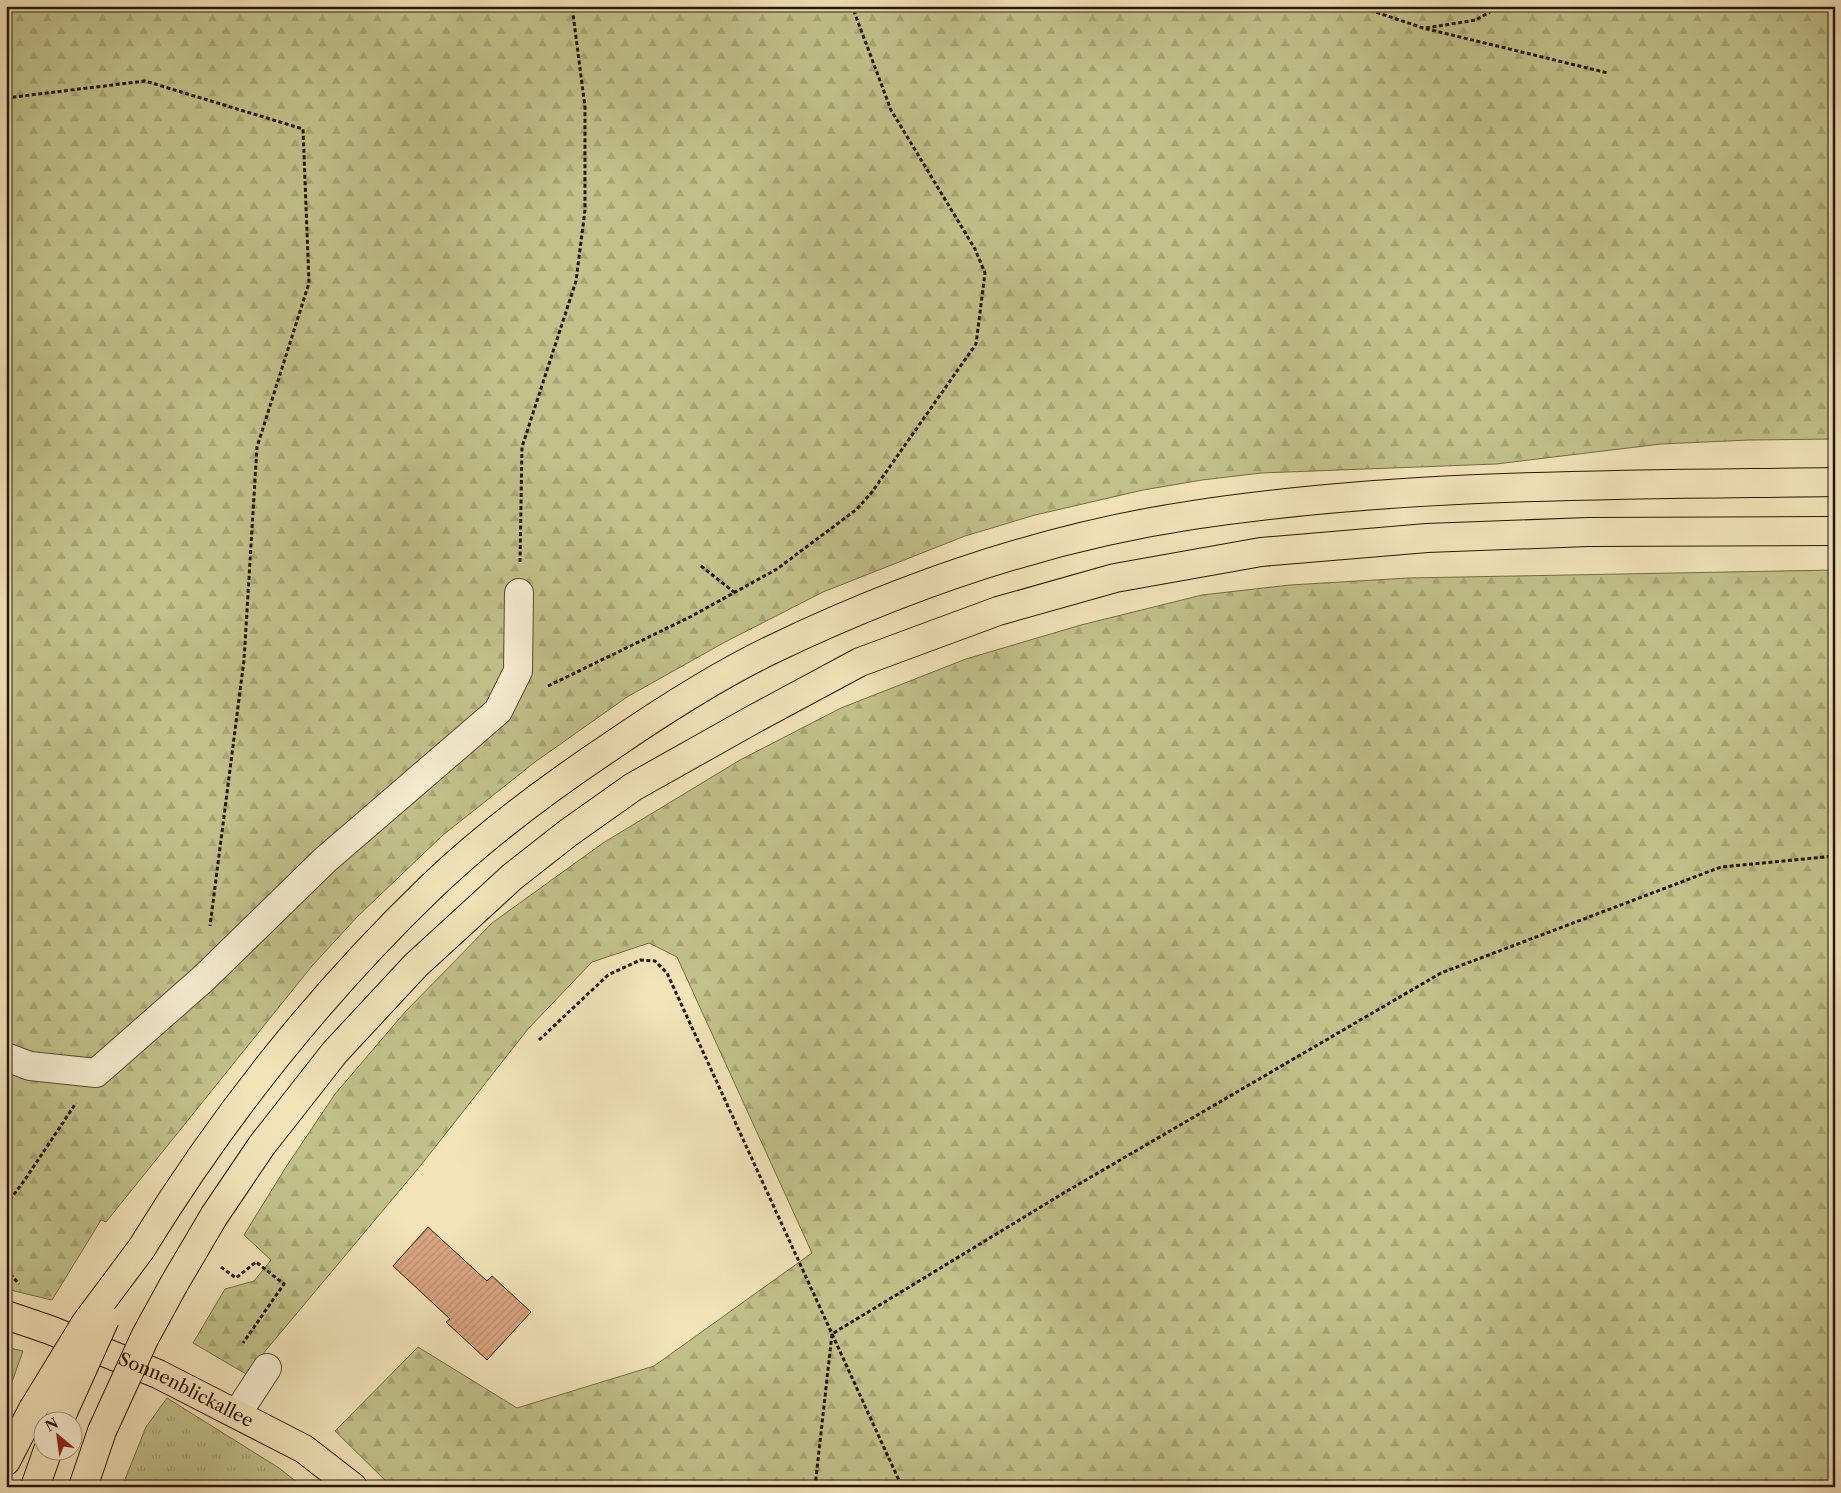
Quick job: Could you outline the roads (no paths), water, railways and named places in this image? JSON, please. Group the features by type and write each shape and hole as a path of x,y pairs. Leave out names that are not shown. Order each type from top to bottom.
{"main road":[{"path":"64,1410 97,1336 141,1249 178,1187 269,1063 318,1005 391,926 433,884 490,835 576,770 667,708 767,652 921,585 1022,552 1110,530 1190,515 1271,504 1434,491 1835,482"},
{"path":"83,1487 102,1431 145,1337 174,1284 214,1216 262,1145 335,1052 416,966 512,877 568,833 633,787 754,719 860,662 998,611 1115,578 1261,552 1427,538 1588,532 1835,531"},
{"path":"6,1461 33,1409 85,1324 141,1249"},
{"name":"Sonnenblickallee","path":"6,1315 50,1330 158,1374 304,1449 347,1485"},
{"path":"35,1487 44,1460"}],"lane":[{"path":"6,1057 30,1066 96,1073 203,979 325,860 498,711 518,671 519,593"},
{"path":"238,1414 267,1368"}]}
